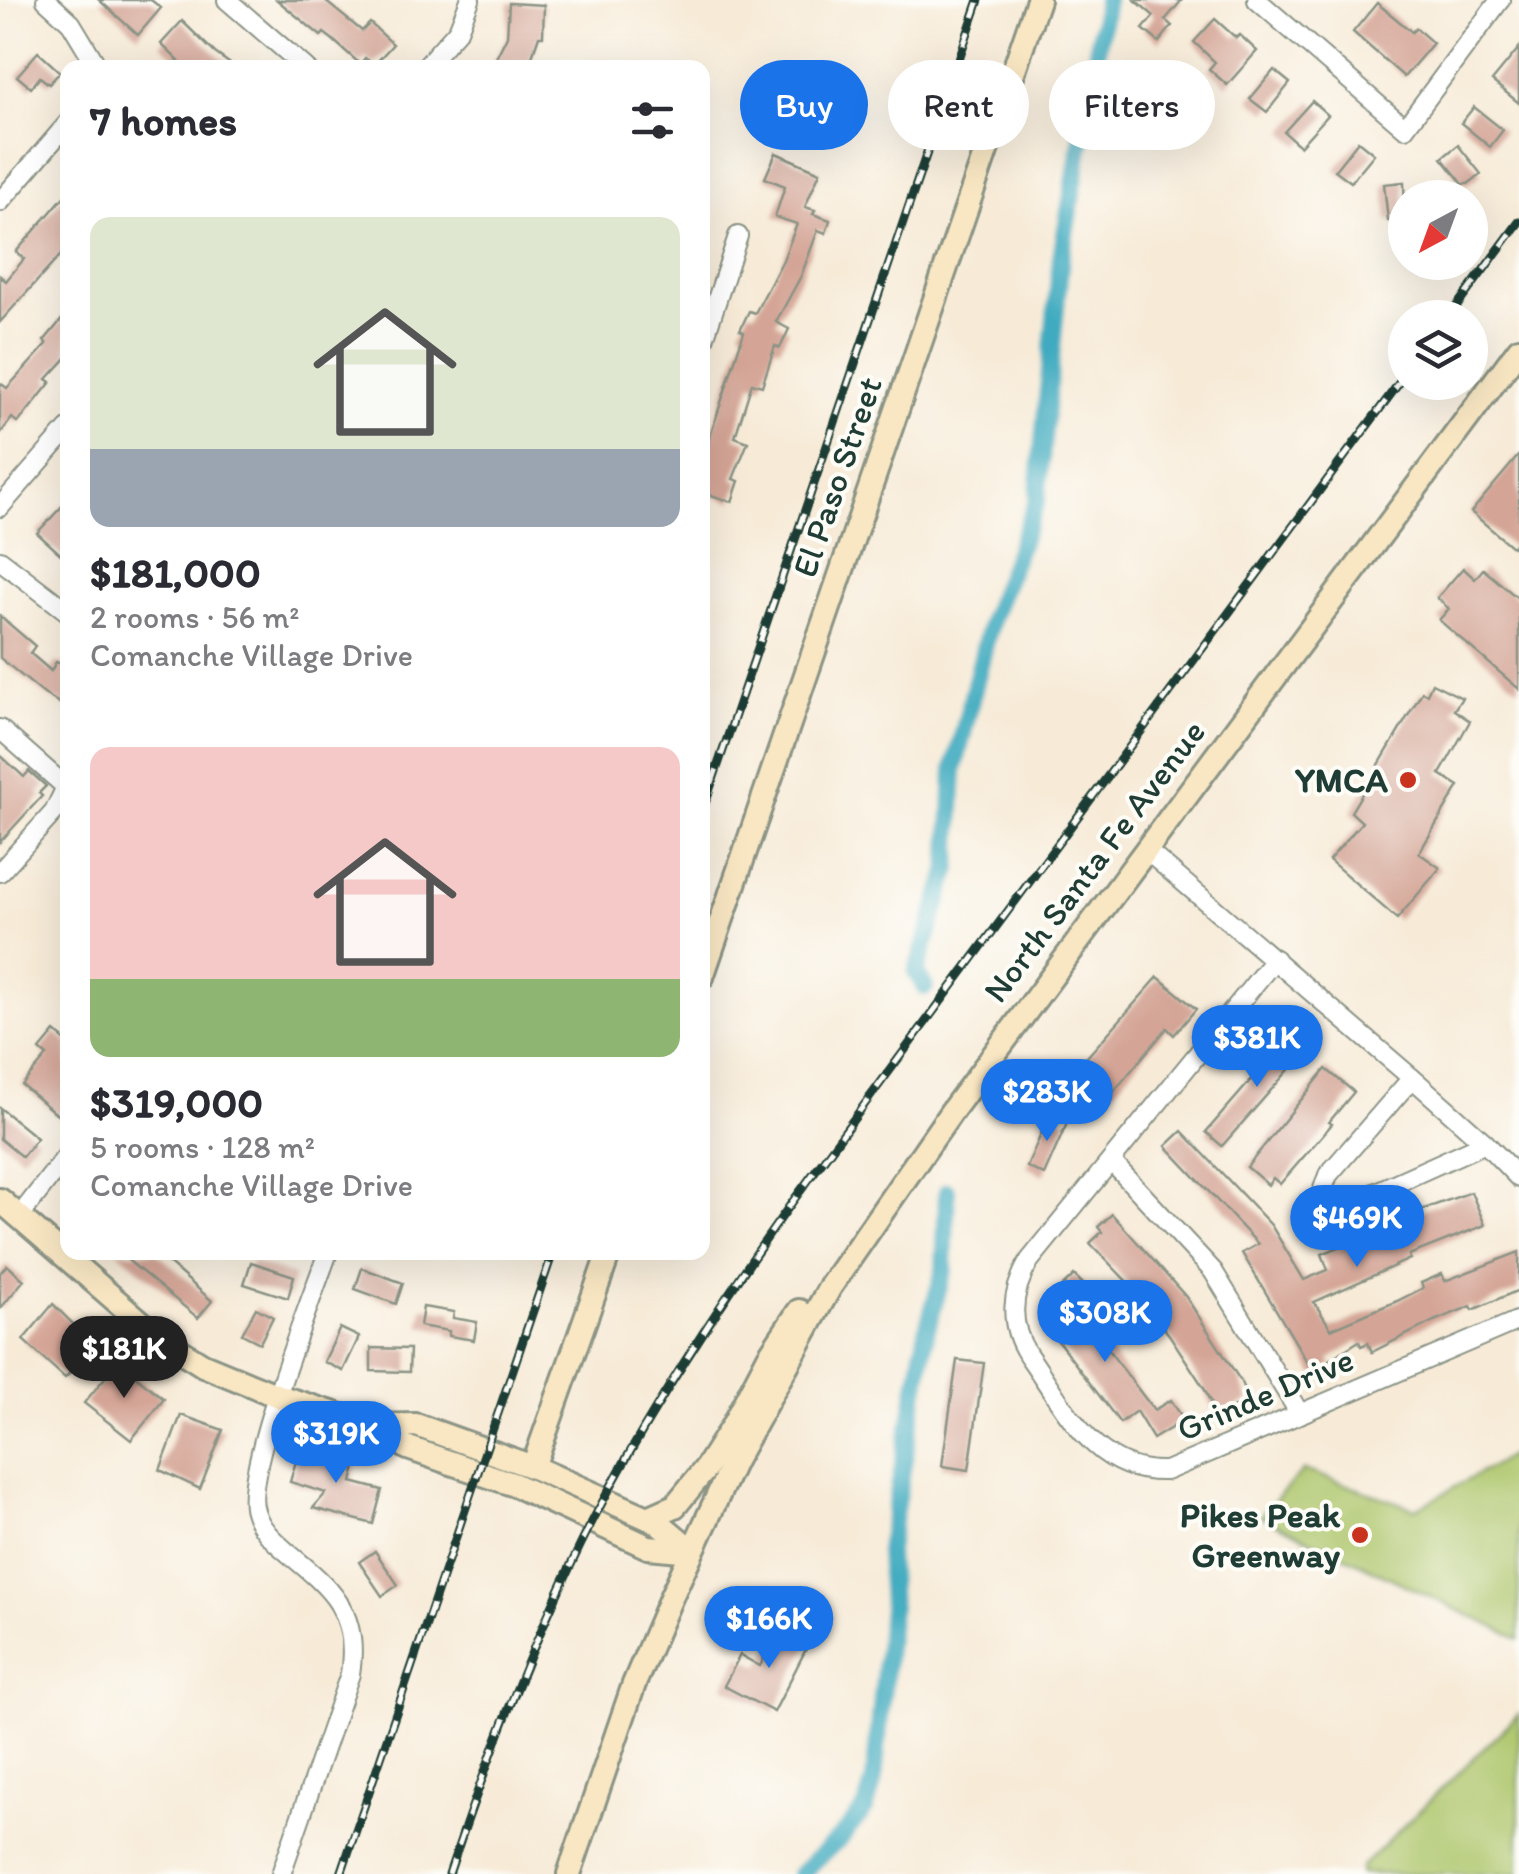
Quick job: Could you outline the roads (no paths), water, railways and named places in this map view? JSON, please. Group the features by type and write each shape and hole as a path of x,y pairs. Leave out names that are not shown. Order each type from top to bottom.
{"main road":[{"name":"El Paso Street","path":"710,954 1038,0"},
{"name":"North Santa Fe Avenue","path":"569,1874 634,1684 692,1551 784,1366 847,1261 952,1111 1519,349"},
{"path":"0,1200 60,1252"},
{"path":"69,1260 157,1336 202,1365 278,1396 374,1426 408,1448 529,1478 648,1518 692,1551"},
{"path":"529,1478 606,1260"},
{"path":"648,1518 674,1506 706,1468 769,1356 820,1280 847,1261"},
{"path":"529,1478 648,1547 692,1551"}],"street":[{"path":"46,0 70,23 94,60"},
{"path":"228,0 297,60"},
{"path":"431,60 458,30 470,0"},
{"path":"1257,0 1405,128 1500,0"},
{"path":"0,202 60,137"},
{"path":"710,322 738,236"},
{"path":"0,507 60,438"},
{"path":"0,560 60,606"},
{"path":"0,728 60,782"},
{"path":"0,872 54,812 60,800"},
{"path":"1146,850 1486,1143 1519,1178"},
{"name":"Grinde Drive","path":"1275,960 1030,1260 1021,1274 1013,1310 1019,1341 1105,1456 1131,1468 1166,1471 1519,1320"},
{"path":"1412,1078 1328,1175 1323,1190 1328,1201 1345,1206 1486,1143"},
{"path":"1110,1161 1213,1271 1300,1414"},
{"path":"19,1217 60,1164"},
{"path":"281,1874 350,1674 353,1651 351,1628 332,1592 275,1542 262,1528 254,1510 254,1478 325,1260"}],"waterway":[{"path":"925,987 916,973 949,869 954,770 992,616 1037,501 1061,257 1106,0"},
{"path":"800,1874 843,1835 866,1807 874,1779 891,1608 888,1550 927,1329 944,1270 947,1191"}],"railway":[{"path":"710,789 979,0"},
{"path":"1461,300 1519,222"},
{"path":"449,1874 498,1737 553,1603 617,1475 689,1355 793,1201 1388,398"},
{"path":"341,1874 550,1260"}],"place":[{"name":"YMCA","path":"1408,780"},
{"name":"Pikes Peak Greenway","path":"1360,1535"}]}
